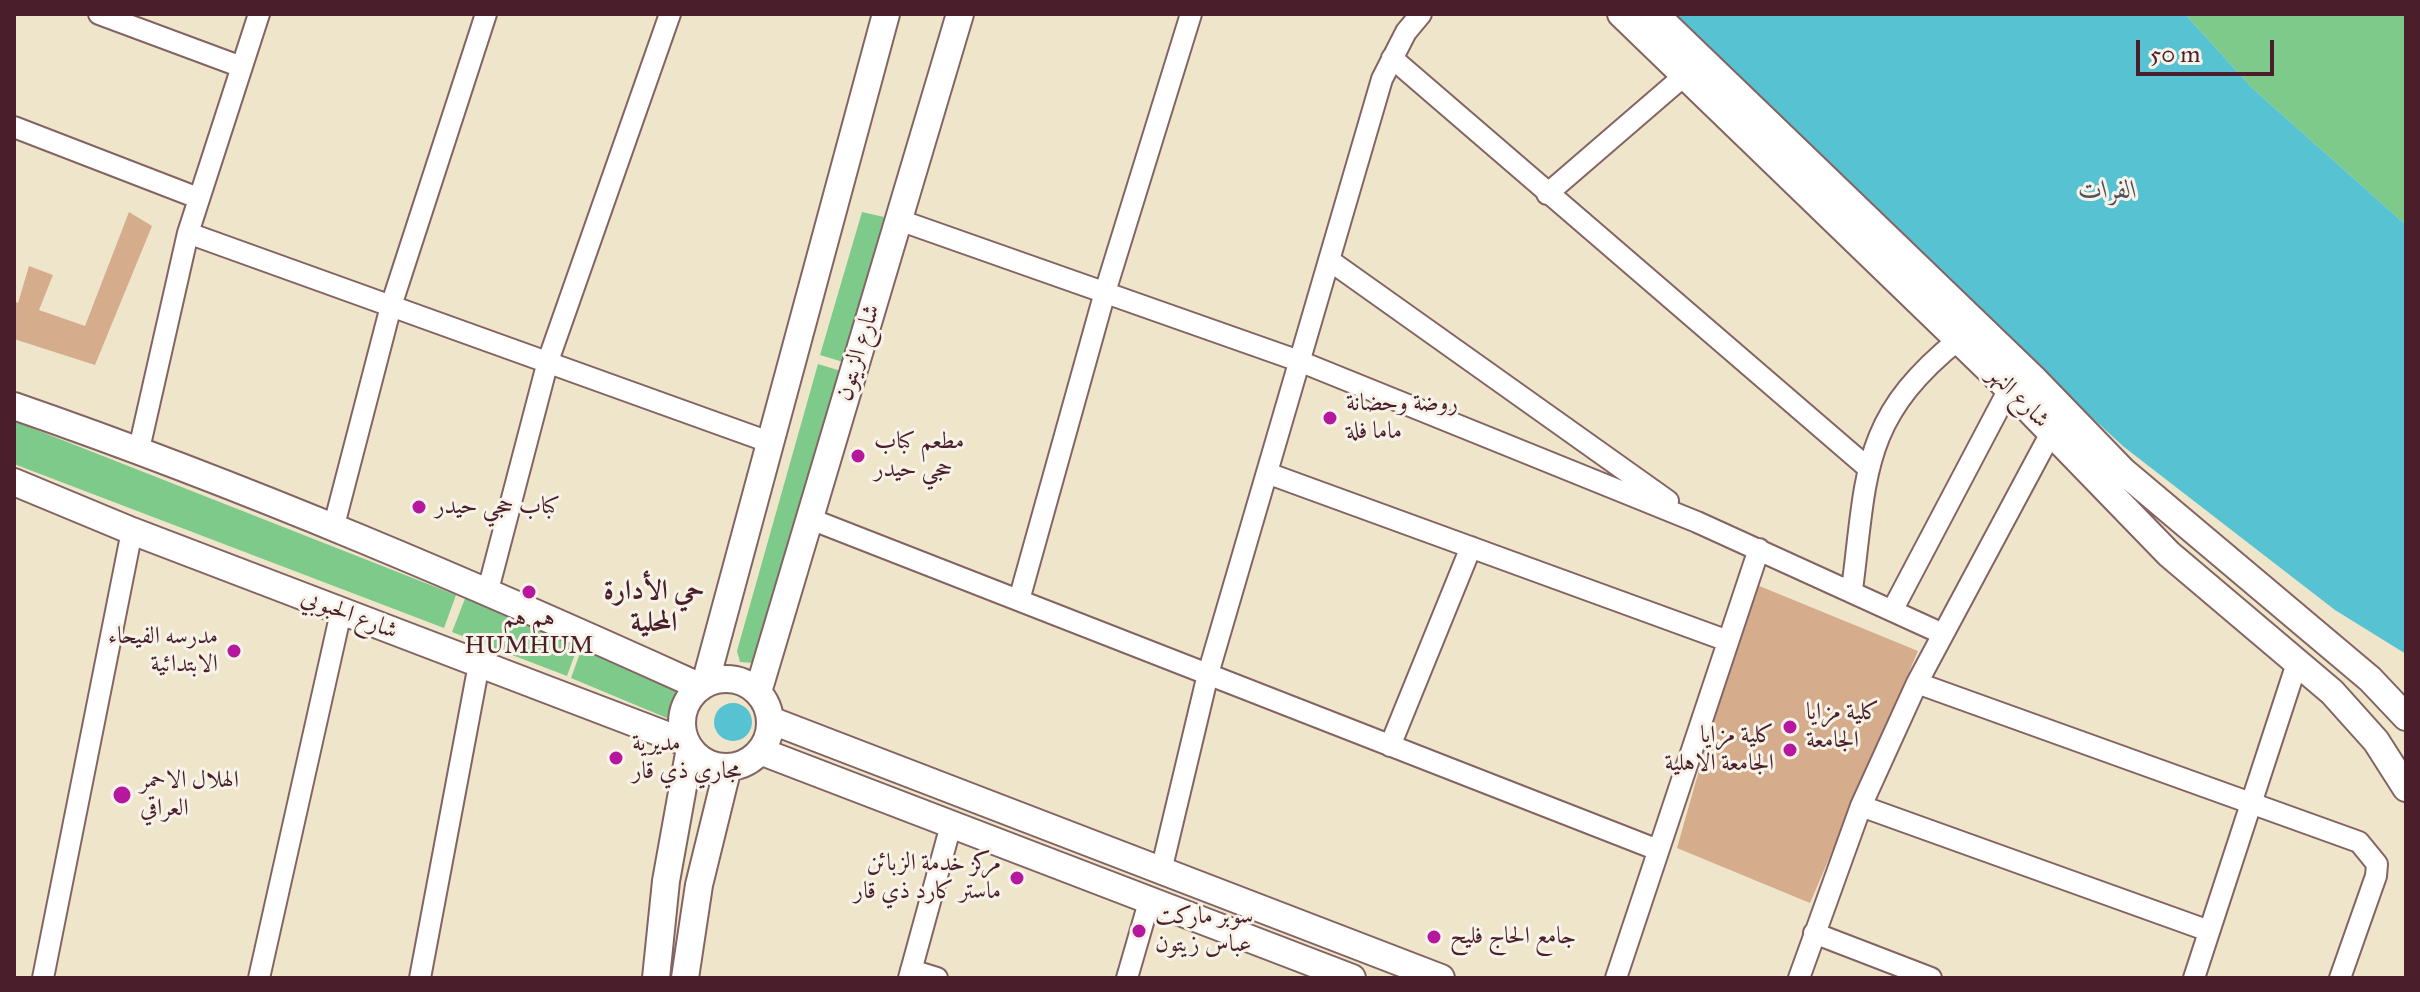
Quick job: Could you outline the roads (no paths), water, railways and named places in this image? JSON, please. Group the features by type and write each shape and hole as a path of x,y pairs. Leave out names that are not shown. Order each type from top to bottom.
{"main road":[{"name":"شارع الزيتون","path":"758,692 960,14"},
{"name":"شارع النهر","path":"1621,14 2052,431 2169,554 2355,716 2406,788"},
{"name":"شارع النهر","path":"1655,14 2021,367 2123,471 2208,547 2370,679 2406,717"},
{"path":"656,978 666,881 688,746 682,731 685,706 703,685 878,17"},
{"path":"14,406 139,449 488,590 703,685 733,679 758,692 770,720 766,741 760,751 741,764 728,767 714,765 688,746"},
{"name":"شارع الحبوبي","path":"14,482 132,531 688,746"},
{"path":"770,720 1441,978"},
{"path":"760,751 1344,976"},
{"path":"685,978 702,872 728,767"},
{"path":"1269,948 1282,918"}],"street":[{"path":"99,14 239,66"},
{"path":"139,449 188,233 239,66 259,14"},
{"path":"333,529 391,306 486,14"},
{"path":"488,590 548,361 670,14"},
{"path":"1019,600 1105,292 1191,14"},
{"path":"1161,871 1208,674 1382,79 1421,14"},
{"path":"1392,58 1868,468"},
{"path":"1547,194 1685,75"},
{"path":"14,127 198,198"},
{"path":"899,220 1299,361 1697,522 1943,634"},
{"path":"188,233 769,442"},
{"path":"1329,260 1697,522"},
{"path":"1852,590 1868,468 1880,430 1925,366 1958,340"},
{"path":"1893,609 2009,389"},
{"path":"1799,978 1861,806 1917,683 2052,431"},
{"path":"1267,473 1728,641"},
{"path":"808,518 1658,850"},
{"path":"43,978 132,531"},
{"path":"1390,746 1471,547"},
{"path":"1616,978 1759,549"},
{"path":"259,978 341,612"},
{"path":"2194,978 2297,663"},
{"path":"420,978 479,664"},
{"path":"1917,683 2359,842 2374,857 2376,876 2340,978"},
{"path":"1861,806 2209,931"},
{"path":"937,978 910,974 951,825"},
{"path":"1127,978 1149,902"},
{"path":"1814,933 1931,978"}],"water":[{"name":"الفرات","path":"1675,14 2185,14 2251,87 2406,225 2406,654 2335,610 2124,447 2001,334"},
{"path":"733,703 746,709 752,722 746,735 733,741 720,735 714,722 720,709"}],"place":[{"name":"روضة وحضانة ماما فلة","path":"1330,418"},
{"name":"مطعم كباب حجي حيدر","path":"858,456"},
{"name":"كباب حجي حيدر","path":"419,507"},
{"name":"هم هم HUMHUM","path":"529,592"},
{"name":"مدرسه الفيحاء الابتدائية","path":"234,651"},
{"name":"كلية مزايا الجامعة","path":"1790,727"},
{"name":"كلية مزايا الجامعة الاهلية","path":"1790,750"},
{"name":"مديرية مجاري ذي قار","path":"616,758"},
{"name":"الهلال الاحمر العراقي","path":"122,795"},
{"name":"مركز خدمة الزبائن ماستر كارد ذي قار","path":"1017,878"},
{"name":"سوبر ماركت عباس زيتون","path":"1139,931"},
{"name":"جامع الحاج فليح","path":"1434,937"}],"district":[{"name":"حي الأدارة المحلية","path":"654,608"}]}
